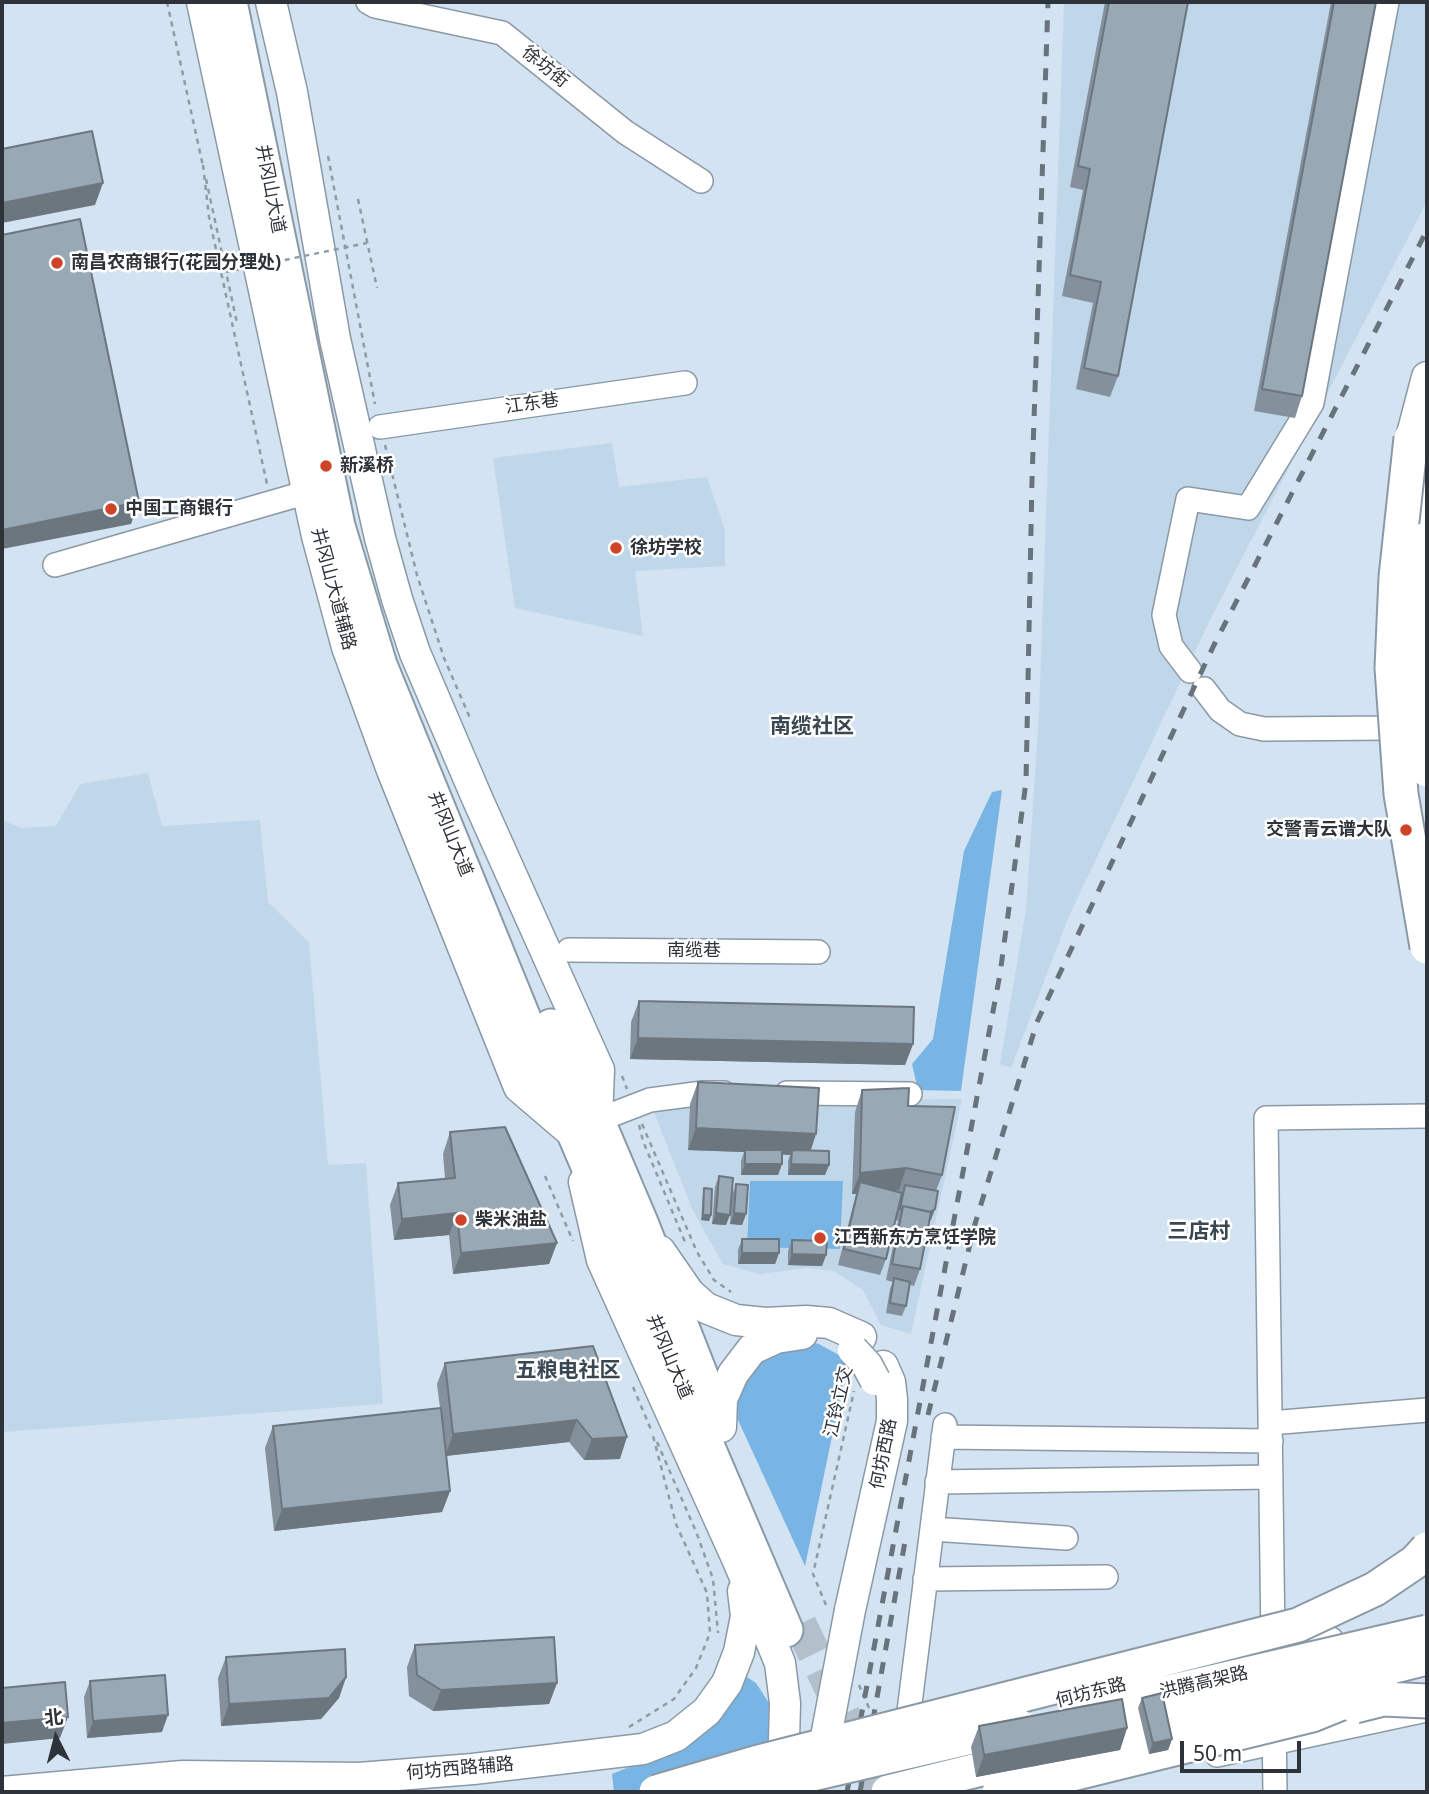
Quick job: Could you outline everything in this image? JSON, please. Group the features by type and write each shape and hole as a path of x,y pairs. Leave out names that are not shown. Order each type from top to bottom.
{"highway":[{"name":"井冈山大道","path":"230,2 338,526 380,665 540,1058 585,1125 642,1225 721,1427 821,1615"},
{"name":"井冈山大道","path":"244,2 355,522 401,669 562,1054 585,1125 821,1615"},
{"path":"1411,438 1396,577 1392,668 1401,794 1427,947"},
{"path":"1427,538 1419,654 1427,770"},
{"path":"656,1792 755,1763 1298,1625 1375,1589 1415,1562 1427,1549"},
{"name":"洪腾高架路","path":"735,1792 1427,1632"},
{"path":"1312,1715 1388,1684 1427,1659"},
{"name":"洪腾高架路","path":"888,1792 1427,1659"},
{"path":"999,1792 1384,1699 1427,1699"}],"main road":[{"name":"井冈山大道辅路","path":"202,2 308,492 347,647 392,770 519,1087 585,1125"},
{"path":"271,2 292,92 335,339 380,538 397,599 415,653 477,798 599,1070 585,1125"},
{"path":"1411,438 1427,377"},
{"path":"1427,494 1420,543 1427,679"},
{"name":"何坊西路","path":"585,1125 602,1260 739,1563 779,1664 785,1703 777,1792"},
{"path":"642,1225 689,1293 706,1308 736,1320 828,1323 857,1344 871,1376"},
{"path":"721,1427 722,1399 733,1374 752,1349 776,1338 800,1333 827,1336 857,1344"},
{"name":"何坊西路","path":"777,1792 789,1782 815,1750 821,1615 872,1451 878,1414 871,1376"},
{"name":"何坊西路辅路","path":"2,1792 183,1776 359,1778 473,1769 643,1749 676,1736 707,1711 727,1683 739,1652 746,1616 739,1563"},
{"path":"812,1792 815,1750"},
{"path":"220,1792 359,1778"}],"street":[{"name":"徐坊街","path":"368,2 375,6 502,33 625,132 701,181"},
{"path":"1190,670 1171,646 1164,615 1188,499 1248,508 1312,403 1387,2"},
{"name":"江东巷","path":"380,427 685,383"},
{"path":"55,565 308,492"},
{"path":"1204,689 1220,709 1240,724 1264,729 1391,728 1422,720"},
{"name":"南缆巷","path":"569,950 818,951"},
{"path":"585,1125 650,1100 703,1093 744,1093"},
{"path":"772,1093 910,1094"},
{"path":"1275,1792 1266,1118 1427,1116"},
{"path":"916,1792 905,1748 944,1431 1270,1432 1427,1410"},
{"path":"937,1482 1271,1477"},
{"path":"932,1529 1066,1538"},
{"path":"925,1579 1106,1577"},
{"name":"何坊东路","path":"905,1748 1274,1649 1427,1622"},
{"name":"何坊东路","path":"905,1748 1048,1727 1427,1644"},
{"path":"1050,1792 1427,1699"},
{"path":"1010,1792 1275,1737 1427,1710"},
{"path":"359,1778 401,1792"}],"path":[{"path":"167,2 237,323"},
{"path":"327,150 380,427 417,575 444,658 470,719"},
{"path":"203,165 209,217 271,503"},
{"path":"358,199 377,288"},
{"path":"226,272 367,243"},
{"path":"622,1076 696,1252 714,1280 734,1295"},
{"path":"643,1141 685,1242"},
{"path":"545,1176 575,1245"},
{"name":"江铃立交","path":"821,1615 813,1574 871,1376"},
{"path":"630,1381 697,1534 713,1579 719,1642"},
{"path":"623,1729 674,1699 696,1668 710,1633 707,1593 677,1524 652,1432"},
{"path":"856,1677 872,1715"}],"shaded area":[{"path":"1064,2 1427,2 1427,201 1209,622 1069,916 1011,1068 1000,1064 1026,909 1039,713"},
{"name":"徐坊学校","path":"612,443 619,487 707,477 725,530 725,566 635,571 643,636 515,608 493,458"},
{"path":"148,773 162,826 260,820 268,902 309,942 328,1165 366,1163 383,1404 2,1432 2,820 21,828 56,826 80,784"},
{"path":"1002,790 961,1091 918,1090 912,1064 933,1039 964,851 992,792"},
{"name":"江西新东方烹饪学院","path":"962,1099 911,1334 881,1325 863,1290 834,1271 808,1268 759,1274 723,1264 693,1211 651,1105 691,1101"},
{"path":"750,1181 843,1181 840,1249 747,1247"},
{"path":"804,1341 819,1344 848,1360 805,1566 738,1420 735,1397 753,1361"},
{"path":"739,1672 756,1683 769,1703 767,1773 759,1792 614,1792 612,1774 669,1751"}],"building":[{"path":"1109,2 1188,2 1118,376 1084,368 1101,282 1070,275 1090,169 1078,166"},
{"path":"1334,2 1376,2 1302,396 1262,389"},
{"path":"92,131 103,183 2,203 2,149"},
{"path":"80,219 139,502 2,530 2,235"},
{"path":"639,1001 914,1007 913,1044 638,1038"},
{"path":"698,1082 819,1088 816,1134 696,1128"},
{"path":"909,1088 908,1106 955,1107 942,1175 906,1168 860,1173 862,1090"},
{"name":"柴米油盐","path":"505,1127 557,1243 461,1253 457,1213 402,1219 398,1183 455,1178 450,1132"},
{"path":"745,1150 782,1150 782,1164 745,1164"},
{"path":"792,1150 829,1151 829,1165 791,1164"},
{"path":"719,1176 733,1178 730,1215 716,1213"},
{"path":"860,1182 902,1193 886,1259 844,1249"},
{"path":"736,1184 748,1185 746,1214 734,1213"},
{"path":"905,1185 938,1191 935,1209 930,1212 903,1206 902,1210 900,1209"},
{"path":"704,1188 712,1189 711,1215 703,1215"},
{"path":"903,1206 931,1212 920,1269 892,1264"},
{"path":"742,1239 779,1239 779,1253 742,1253"},
{"path":"792,1240 827,1241 826,1255 792,1254"},
{"path":"894,1278 910,1282 906,1306 890,1303"},
{"path":"593,1346 627,1437 592,1439 577,1420 453,1434 445,1363"},
{"path":"441,1408 450,1491 282,1509 273,1426"},
{"path":"554,1637 557,1683 441,1690 417,1675 415,1645"},
{"path":"345,1649 346,1677 329,1698 229,1704 226,1657"},
{"path":"165,1675 168,1715 93,1721 90,1681"},
{"path":"65,1682 68,1717 2,1723 2,1688"},
{"path":"1162,1693 1172,1739 1153,1743 1142,1698"},
{"path":"1122,1699 1127,1728 984,1755 979,1726"}],"tunnel":[{"path":"800,1624 881,1792"}],"railway":[{"path":"847,1792 1000,974 1026,782 1032,480 1048,2"},
{"path":"928,1415 975,1224 1037,1022 1214,645 1427,230"},
{"path":"860,1792 906,1536"}],"place":[{"name":"南昌农商银行(花园分理处)","path":"57,263"},
{"name":"新溪桥","path":"326,466"},
{"name":"中国工商银行","path":"111,509"},
{"name":"徐坊学校","path":"616,548"},
{"name":"交警青云谱大队","path":"1406,830"},
{"name":"柴米油盐","path":"461,1220"},
{"name":"江西新东方烹饪学院","path":"820,1238"}],"district":[{"name":"南缆社区","path":"812,727"},
{"name":"三店村","path":"1199,1232"},
{"name":"五粮电社区","path":"568,1371"}]}
